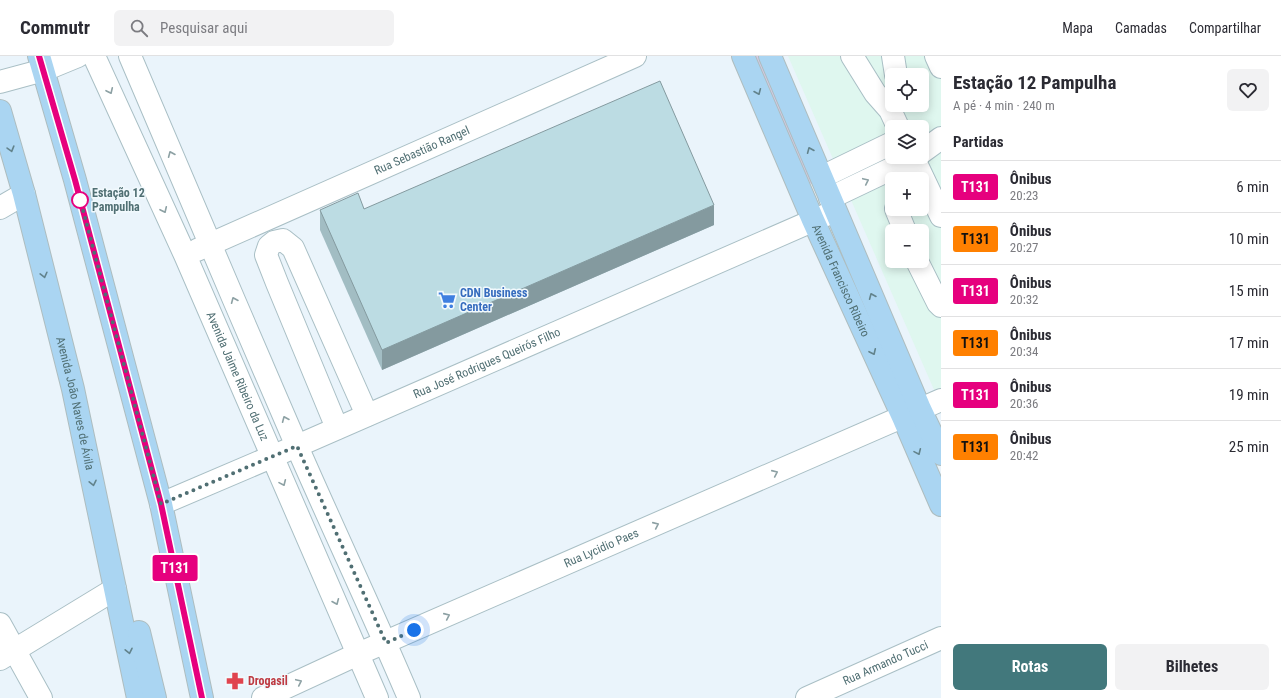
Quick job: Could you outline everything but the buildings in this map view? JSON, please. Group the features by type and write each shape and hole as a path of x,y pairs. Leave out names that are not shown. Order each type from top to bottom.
{"main road":[{"name":"Avenida Francisco Ribeiro","path":"743,56 813,220 911,413 941,454"},
{"name":"Avenida Francisco Ribeiro","path":"770,56 833,204 911,413 941,505"},
{"path":"41,63 77,187 161,504 202,698"},
{"name":"Avenida João Naves de Ávila","path":"0,112 24,194 73,389 138,698"},
{"path":"118,598 130,614 139,631 155,698"}],"street":[{"path":"0,82 41,63 78,56"},
{"name":"Avenida Jaime Ribeiro da Luz","path":"94,56 185,255 377,698"},
{"path":"130,56 297,446 386,643 408,698"},
{"name":"Rua Sebastião Rangel","path":"185,255 635,56"},
{"path":"852,56 875,93 885,103"},
{"path":"893,56 895,68"},
{"path":"936,56 941,67"},
{"name":"Rua José Rodrigues Queirós Filho","path":"929,147 941,138"},
{"path":"822,177 885,146"},
{"name":"Rua José Rodrigues Queirós Filho","path":"161,504 813,220 833,204 902,164"},
{"path":"920,164 939,204"},
{"path":"0,208 24,194"},
{"path":"337,428 266,255 269,246 274,242 283,240 293,248 367,415"},
{"path":"920,268 938,303 941,306"},
{"name":"Rua Lycidio Paes","path":"263,698 358,654 941,400"},
{"path":"8,655 118,598"},
{"path":"0,624 8,655 41,698"},
{"name":"Rua Armando Tucci","path":"808,698 941,638"}],"shaded area":[{"path":"753,56 766,56 814,186 810,183"},
{"path":"788,56 941,56 941,389 935,392"}],"bus line":[{"name":"T131","path":"39,56 75,180 161,504 202,698"}],"place":[{"name":"Estação 12 Pampulha","path":"80,200"},
{"name":"CDN Business Center","path":"447,300"},
{"name":"Drogasil","path":"235,681"}],"route":[{"path":"80,200 79,195 161,504 297,446 386,643 414,630"}]}
